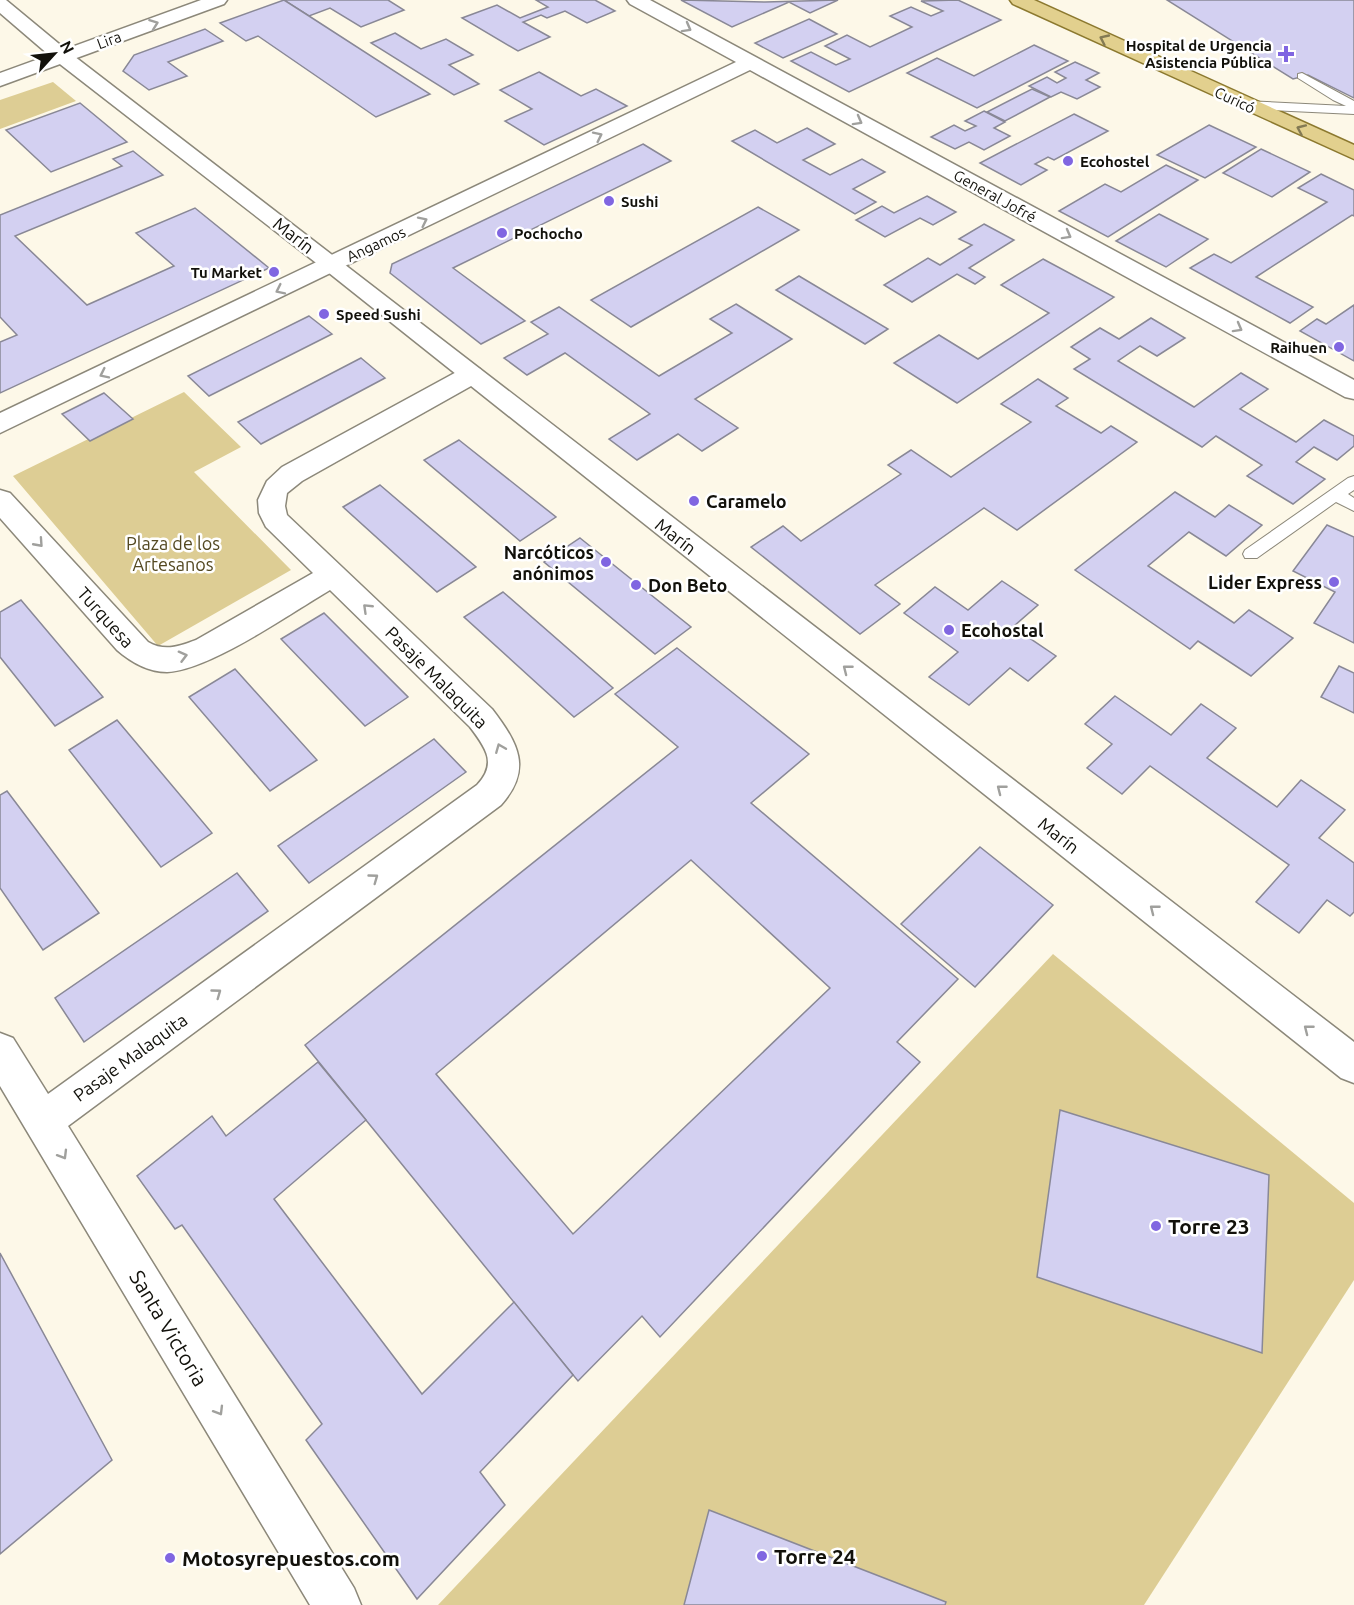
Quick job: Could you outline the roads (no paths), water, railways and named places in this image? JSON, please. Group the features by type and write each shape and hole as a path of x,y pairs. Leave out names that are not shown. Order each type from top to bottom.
{"main road":[{"name":"Curicó","path":"1019,0 1354,153"}],"street":[{"name":"Lira","path":"0,80 218,0"},
{"name":"General Jofré","path":"636,0 1354,391"},
{"name":"Marín","path":"0,4 63,57 332,264 1354,1065"},
{"name":"Angamos","path":"0,424 751,62"},
{"name":"Pasaje Malaquita","path":"43,1121 489,795 504,778 504,759 500,747 481,718 276,520 270,504 274,489 292,474 471,375"},
{"name":"Turquesa","path":"0,500 137,652 151,660 164,661 186,657 207,648 332,574"},
{"name":"Santa Victoria","path":"0,1051 337,1605"}],"lane":[{"path":"1302,76 1337,98 1354,105"},
{"path":"1246,105 1354,110"},
{"path":"1251,554 1354,482"},
{"path":"1336,495 1354,505"}],"place":[{"name":"Hospital de Urgencia Asistencia Pública","path":"1286,54"},
{"name":"Ecohostel","path":"1068,161"},
{"name":"Sushi","path":"609,201"},
{"name":"Pochocho","path":"502,233"},
{"name":"Tu Market","path":"274,272"},
{"name":"Speed Sushi","path":"324,314"},
{"name":"Raihuen","path":"1339,347"},
{"name":"Caramelo","path":"694,501"},
{"name":"Narcóticos anónimos","path":"606,562"},
{"name":"Lider Express","path":"1334,582"},
{"name":"Don Beto","path":"636,585"},
{"name":"Ecohostal","path":"949,630"},
{"name":"Torre 23","path":"1156,1226"},
{"name":"Torre 24","path":"762,1556"},
{"name":"Motosyrepuestos.com","path":"170,1558"}],"park label":[{"name":"Plaza de los Artesanos","path":"173,553"}]}
